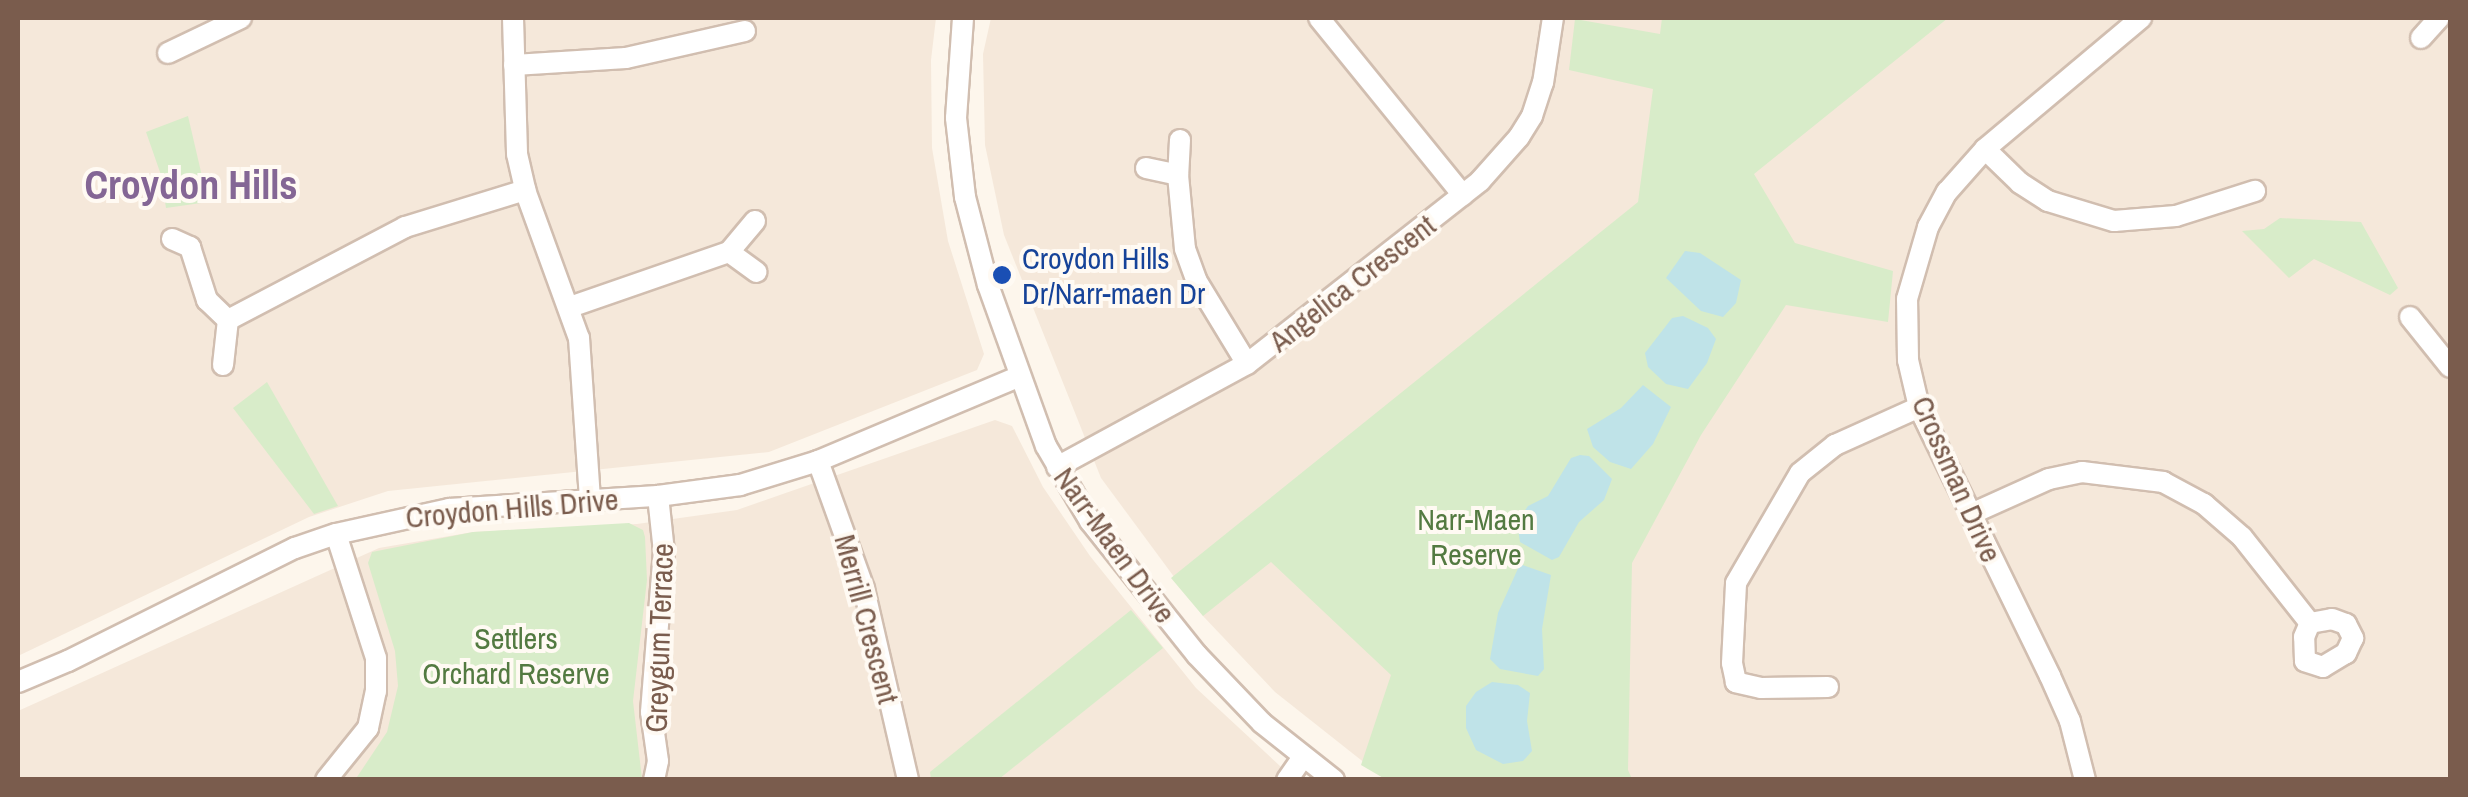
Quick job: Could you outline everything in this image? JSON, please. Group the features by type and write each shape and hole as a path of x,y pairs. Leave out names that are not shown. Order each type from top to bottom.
{"street":[{"path":"168,53 242,18"},
{"path":"512,18 517,154 525,190 579,338 590,500"},
{"name":"Narr-Maen Drive","path":"963,18 956,118 965,197 1020,376 1057,468 1099,534 1197,655 1262,722 1334,780"},
{"path":"1319,18 1463,195"},
{"name":"Angelica Crescent","path":"1057,468 1246,364 1497,165 1532,116 1543,83 1553,18"},
{"name":"Crossman Drive","path":"2085,780 2070,720 1920,407 1908,360 1907,299 1928,227 1947,192 1985,148 2142,18"},
{"path":"2421,38 2438,18"},
{"path":"514,65 626,58 745,32"},
{"path":"1180,140 1182,234 1190,264 1246,364"},
{"path":"1985,148 2020,183 2048,201 2114,221 2176,216 2255,191"},
{"path":"1146,168 1178,175"},
{"path":"228,320 405,227 525,190"},
{"path":"570,307 730,252 755,221"},
{"path":"172,239 190,247 206,300 228,320"},
{"path":"730,252 757,272"},
{"path":"2410,317 2450,367"},
{"path":"223,365 228,320"},
{"name":"Croydon Hills Drive","path":"18,682 68,662 295,548 336,534 449,509 658,496 740,484 818,461 1020,376"},
{"path":"1828,687 1761,688 1736,682 1732,664 1736,583 1800,474 1835,446 1920,407"},
{"name":"Merrill Crescent","path":"818,461 864,589 908,780"},
{"path":"1970,514 2049,479 2082,472 2162,482 2204,504 2242,537 2310,623"},
{"name":"Greygum Terrace","path":"654,780 658,761 650,712 664,552 658,496"},
{"path":"326,780 368,728 376,690 376,658 336,534"},
{"path":"1288,780 1304,758"}],"shaded area":[{"path":"18,18 936,18 931,60 932,148 948,241 984,354 977,370 769,452 388,491 309,517 18,656"},
{"path":"991,18 2450,18 2450,779 1385,779 1275,692 1203,616 1101,478 1004,235 985,145 983,54"},
{"path":"995,420 1012,426 1043,487 1090,556 1196,688 1294,779 18,780 18,711 379,548 473,532 637,524 737,510"}],"green space":[{"name":"Narr-Maen Reserve","path":"1662,18 1948,18 1754,174 1795,243 1893,271 1888,322 1786,305 1701,435 1632,563 1628,770 1632,779 1385,779 1361,765 1391,675 1271,562 1203,616 1171,578 1638,202 1653,89 1569,70 1575,19 1660,34"},
{"path":"188,116 208,202 166,208 161,175 146,132"},
{"path":"2280,218 2361,222 2398,288 2390,295 2314,259 2289,278 2242,231 2264,229"},
{"path":"267,382 338,506 314,514 233,408"},
{"name":"Settlers Orchard Reserve","path":"629,523 643,530 645,537 647,580 633,701 642,779 357,777 387,732 398,686 395,651 368,563 372,552 473,532"},
{"path":"1131,610 1163,648 999,779 931,779 930,772"}],"water":[{"path":"1685,251 1700,253 1741,280 1736,303 1723,317 1701,311 1666,278"},
{"path":"1683,316 1708,328 1716,339 1707,363 1688,389 1666,384 1648,367 1645,353 1672,318"},
{"path":"1643,385 1671,407 1653,444 1631,469 1610,462 1593,447 1587,429 1621,408"},
{"path":"1589,456 1612,479 1604,500 1579,522 1559,557 1552,560 1520,542 1517,522 1528,506 1548,496 1571,458"},
{"path":"1520,564 1551,575 1542,629 1544,669 1538,676 1500,669 1490,659 1498,613"},
{"path":"1492,682 1518,685 1530,693 1527,721 1532,751 1523,761 1503,764 1476,750 1466,728 1466,706 1476,692"}],"place":[{"name":"Croydon Hills Dr/Narr-maen Dr","path":"1002,275"}],"district":[{"name":"Croydon Hills","path":"191,185"}]}
